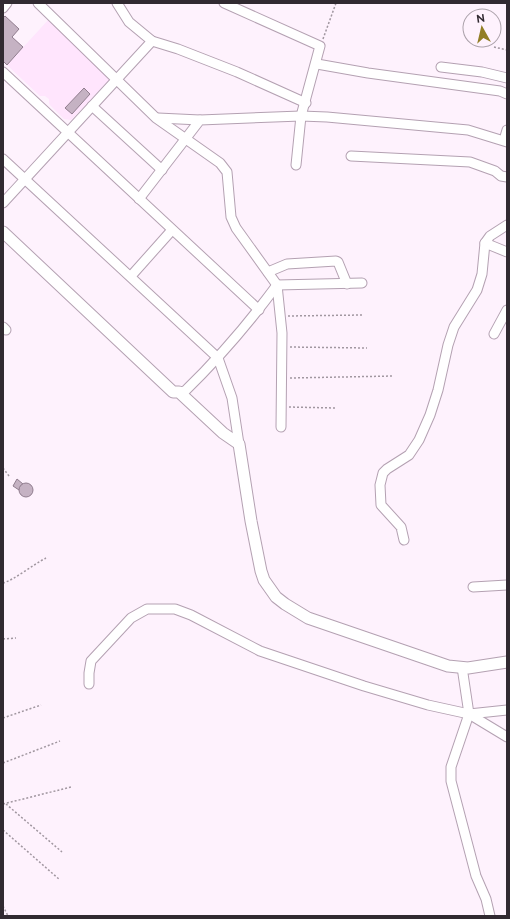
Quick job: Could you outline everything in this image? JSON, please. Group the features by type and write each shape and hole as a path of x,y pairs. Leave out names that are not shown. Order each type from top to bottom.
{"street":[{"path":"3,8 7,3"},
{"path":"38,3 117,77 156,118 220,163 227,172 231,217 236,228 276,284 282,347 282,427"},
{"path":"117,3 129,22 152,41 200,57 306,103"},
{"path":"224,3 237,6 320,46 317,64 301,116 296,165"},
{"path":"3,203 117,77 152,41"},
{"path":"317,64 368,73 500,91 507,94"},
{"path":"441,67 482,72 507,78"},
{"path":"3,72 67,134 140,199 259,310"},
{"path":"92,106 162,170"},
{"path":"156,118 200,120 327,116 468,130 506,141 507,130"},
{"path":"140,199 200,120"},
{"path":"352,156 470,162 507,177"},
{"path":"3,159 218,358 232,398 251,521 261,571 264,580 276,597 308,618 448,666 475,667 507,662"},
{"path":"404,540 401,527 381,505 380,485 383,473 409,455 418,440 430,415 438,390 448,345 454,327 477,290 482,274 485,243 490,236 507,226"},
{"path":"130,276 172,230"},
{"path":"3,232 173,392 185,391 218,358 259,310 276,284"},
{"path":"485,243 507,252"},
{"path":"268,272 281,265 336,261 338,262 347,284"},
{"path":"276,284 362,283"},
{"path":"494,334 507,310"},
{"path":"179,392 223,433 239,444"},
{"path":"474,587 507,585"},
{"path":"89,684 91,660 131,618 147,609 175,609 191,615 260,651 393,695 428,705 469,714 507,710"},
{"path":"462,667 469,714 451,767 451,781 476,876 486,899 490,916"},
{"path":"469,714 507,737"}],"path":[{"path":"320,46 336,3"},
{"path":"280,316 362,315"},
{"path":"282,347 367,348"},
{"path":"282,378 394,376"},
{"path":"282,406 335,408"},
{"path":"3,468 9,476"},
{"path":"3,582 10,581 22,571 46,558"},
{"path":"3,639 16,638"},
{"path":"3,718 42,705"},
{"path":"3,763 60,741"},
{"path":"3,804 71,787"},
{"path":"6,804 62,852"},
{"path":"3,830 60,880"},
{"path":"3,906 8,916"}],"shaded area":[{"path":"50,18 111,78 71,120 64,119 49,104 49,99 45,96 40,96 7,65"}],"building":[{"path":"5,16 19,29 12,37 23,47 7,65 3,61 3,18"},
{"path":"84,88 90,94 72,114 65,108"},
{"path":"17,479 23,484 19,490 13,486"},
{"path":"26,483 31,485 33,490 31,495 26,497 21,495 19,490 21,485"}]}
